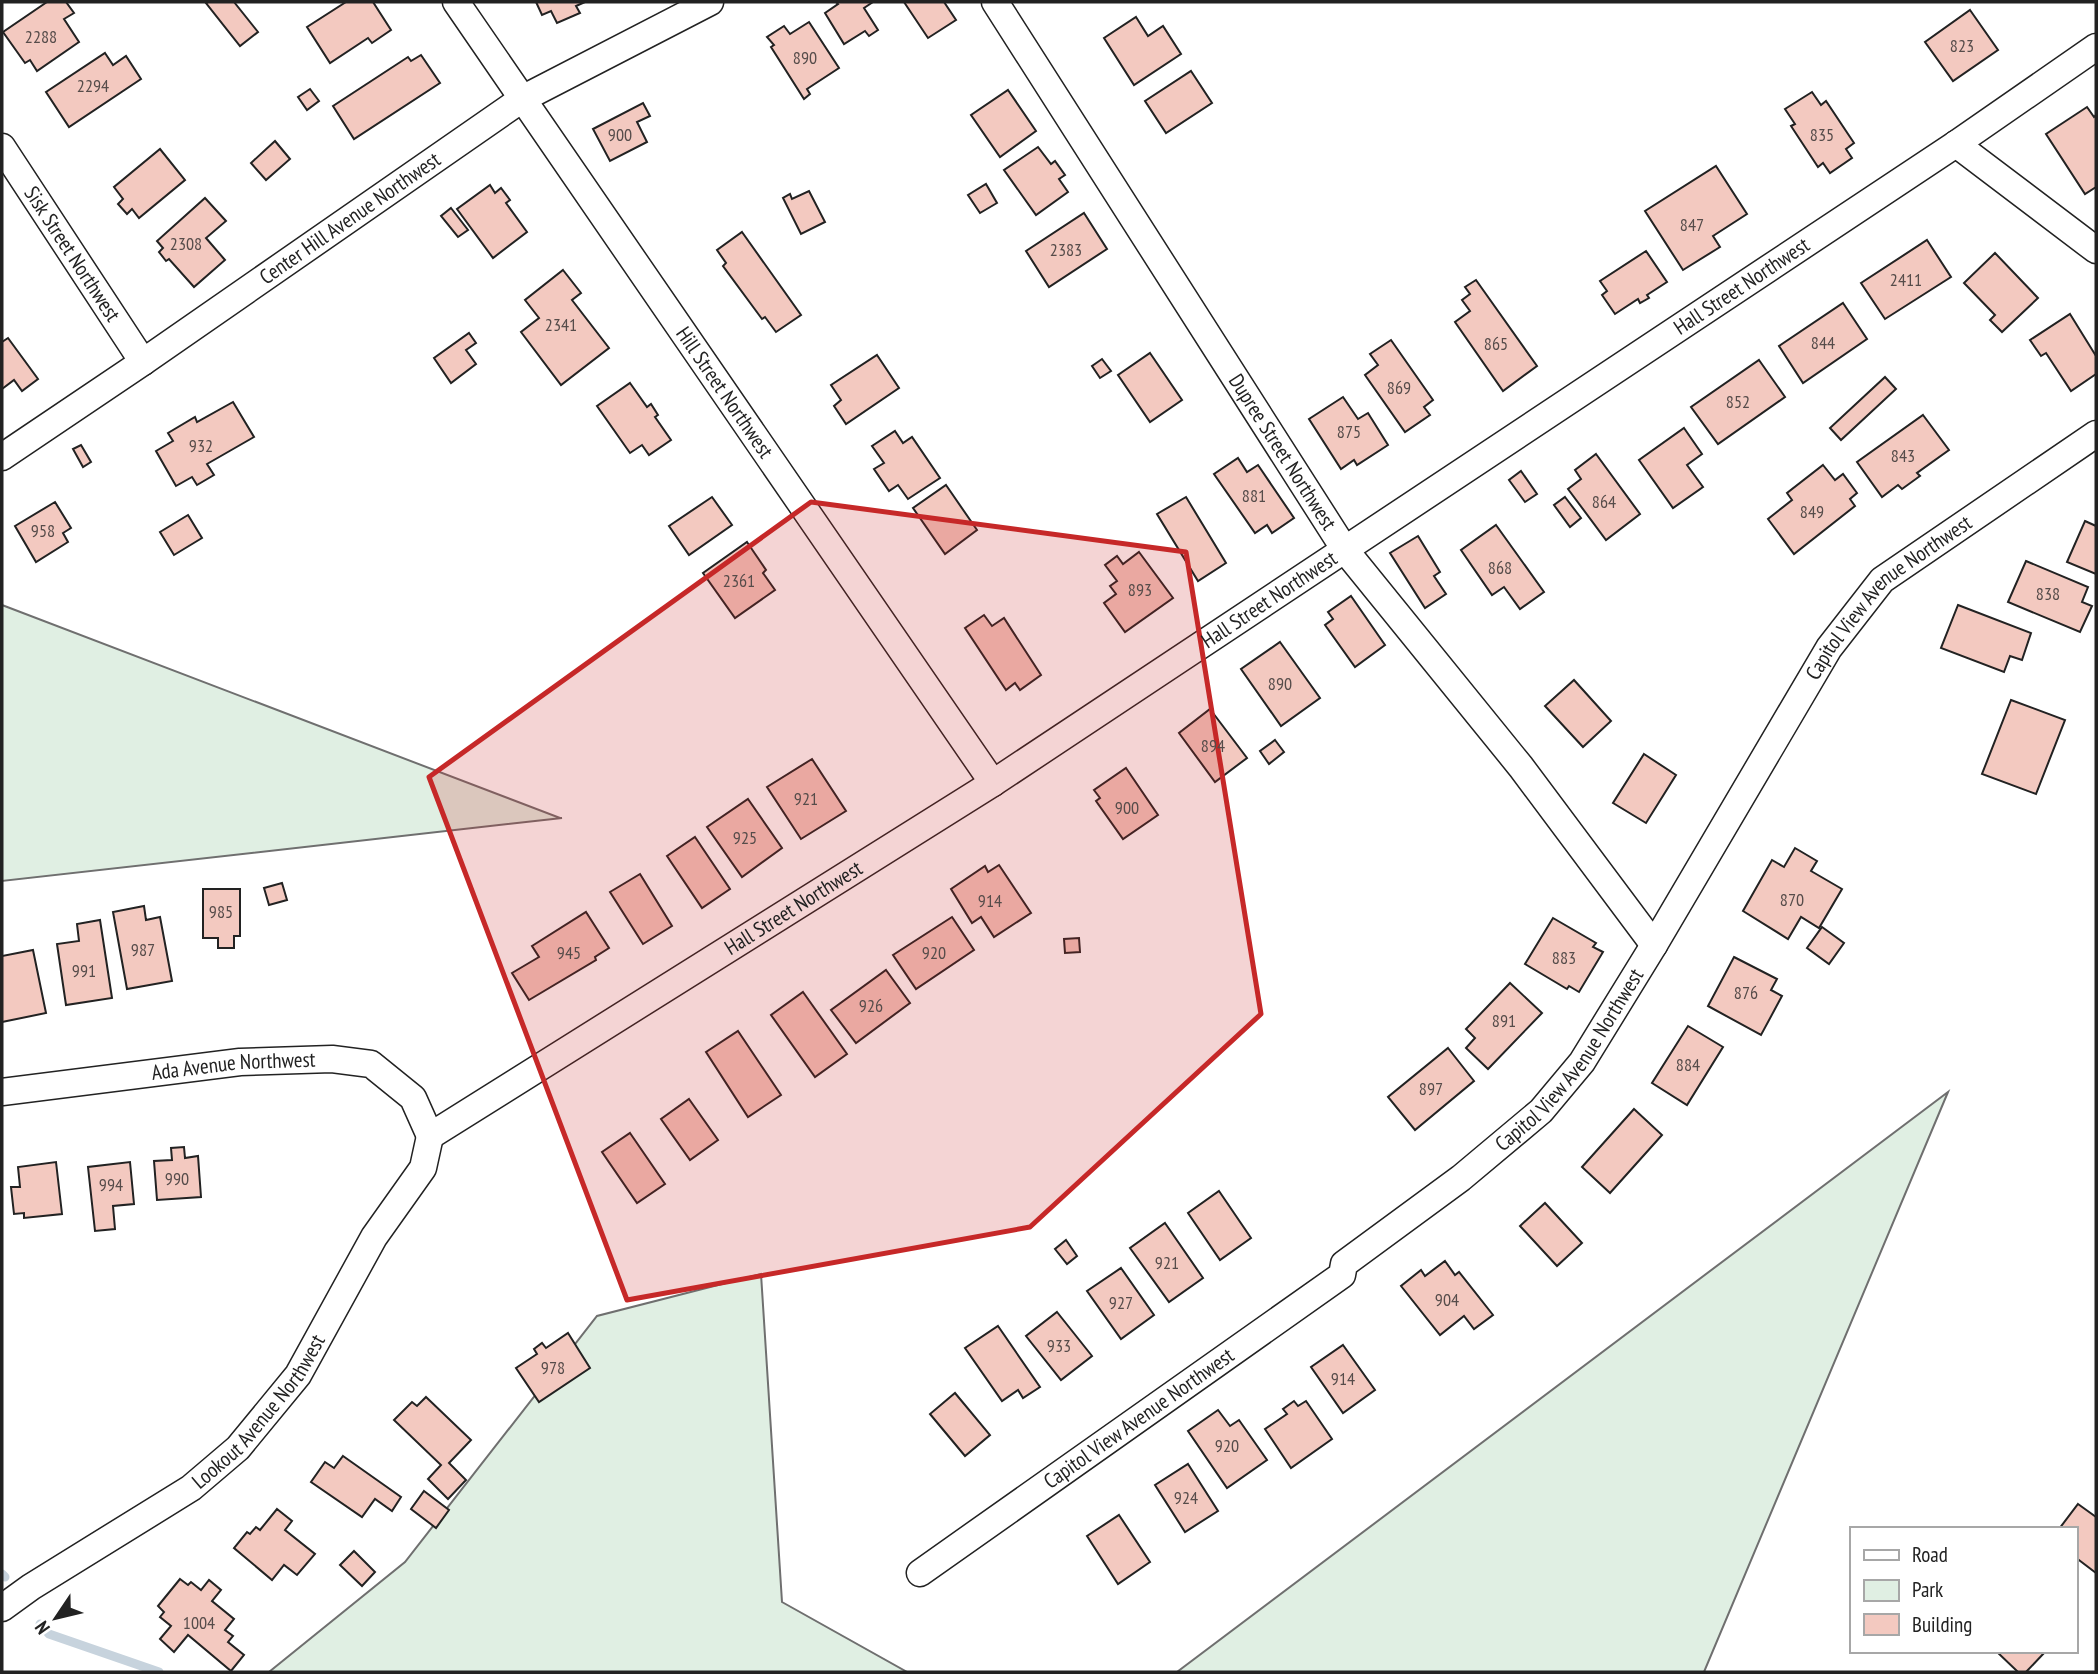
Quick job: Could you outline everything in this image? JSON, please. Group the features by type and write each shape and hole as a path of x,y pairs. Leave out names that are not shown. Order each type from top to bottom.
{"street":[{"name":"Hill Street Northwest","path":"456,2 993,783"},
{"name":"Center Hill Avenue Northwest","path":"2,457 523,99 710,2"},
{"name":"Dupree Street Northwest","path":"995,2 1345,550 1521,767 1654,945"},
{"name":"Hall Street Northwest","path":"430,1136 993,783 1956,144 2096,47"},
{"path":"1956,144 2096,250"},
{"name":"Sisk Street Northwest","path":"2,147 143,362"},
{"name":"Capitol View Avenue Northwest","path":"920,1573 1342,1275 1344,1264 1461,1178 1541,1111 1582,1062 1829,648 1882,580 2096,434"},
{"name":"Ada Avenue Northwest","path":"2,1092 240,1062 332,1059 371,1064 413,1098 430,1136"},
{"name":"Lookout Avenue Northwest","path":"2,1608 31,1587 191,1488 239,1448 298,1375 374,1237 423,1167 430,1136"}],"highlighted area":[{"path":"811,502 1186,552 1261,1014 1030,1227 627,1300 429,777"}],"green space":[{"path":"2,605 560,818 562,818 2,881"},
{"path":"1948,1092 1704,1672 1177,1672"},
{"path":"761,1274 782,1602 907,1672 269,1672 405,1562 597,1316"}],"building":[{"path":"47,2 66,2 74,13 64,19 79,42 37,71 30,60 25,63 3,32"},
{"path":"234,2 258,32 240,46 206,3"},
{"path":"346,2 373,2 391,30 372,43 368,38 330,63 307,27"},
{"path":"536,2 585,2 576,6 580,13 557,23 551,11 542,15"},
{"path":"836,2 873,2 864,8 878,30 869,36 865,31 844,44 825,13 838,4"},
{"path":"904,2 944,2 956,20 928,38"},
{"path":"1970,10 1998,50 1953,81 1925,42"},
{"path":"1136,17 1148,36 1163,26 1181,54 1134,85 1104,38"},
{"path":"809,22 839,68 807,89 810,94 804,99 767,37 784,26 790,34"},
{"path":"105,53 113,65 126,56 141,79 69,127 46,92"},
{"path":"421,55 440,83 354,139 333,106 408,57 411,61"},
{"path":"1191,71 1212,103 1166,133 1145,101"},
{"path":"310,89 319,101 307,110 298,97"},
{"path":"1008,90 1036,131 1000,157 971,115"},
{"path":"1812,92 1821,105 1826,101 1854,143 1846,149 1852,158 1830,173 1823,163 1818,167 1791,126 1795,124 1785,109"},
{"path":"643,103 650,116 637,122 647,142 610,161 593,129"},
{"path":"2087,107 2094,117 2096,115 2096,187 2085,194 2046,134"},
{"path":"275,141 290,159 266,180 251,163"},
{"path":"1038,147 1051,164 1055,161 1065,175 1059,179 1068,192 1036,215 1004,170"},
{"path":"160,149 185,180 139,218 132,209 127,214 118,204 123,199 114,187"},
{"path":"1716,166 1747,214 1713,236 1720,247 1683,270 1645,211"},
{"path":"986,184 997,203 980,213 968,195"},
{"path":"490,185 495,193 501,188 510,200 506,203 527,232 493,258 457,209"},
{"path":"809,191 825,222 801,234 783,198 790,194 792,199"},
{"path":"205,198 226,221 206,238 225,260 194,287 169,259 166,261 159,252 163,248 157,241"},
{"path":"451,208 468,230 458,237 441,216"},
{"path":"1084,213 1107,249 1049,287 1026,251"},
{"path":"742,232 801,315 776,332 765,317 762,319 723,266 726,263 717,250"},
{"path":"1927,240 1951,277 1885,319 1861,283"},
{"path":"1646,251 1667,282 1647,295 1649,298 1640,303 1638,299 1615,314 1602,295 1607,291 1600,281"},
{"path":"1995,253 2038,298 2002,332 1990,320 1995,315 1964,283"},
{"path":"563,270 581,293 572,300 609,348 561,385 521,332 539,318 525,300"},
{"path":"1476,280 1537,366 1503,391 1455,322 1470,311 1462,300 1470,294 1465,287"},
{"path":"1843,303 1867,339 1803,383 1779,346"},
{"path":"2070,314 2096,356 2096,374 2071,391 2046,353 2041,356 2030,340"},
{"path":"469,333 476,343 466,350 476,364 451,383 434,358"},
{"path":"8,338 38,379 22,391 14,380 2,389 2,342"},
{"path":"1391,340 1433,400 1424,407 1430,415 1405,432 1365,375 1378,365 1370,354"},
{"path":"1150,353 1182,400 1150,422 1118,375"},
{"path":"877,355 899,388 846,424 834,406 841,400 831,385"},
{"path":"1102,359 1111,371 1100,378 1092,366"},
{"path":"1759,360 1785,397 1718,444 1691,407"},
{"path":"1885,377 1896,389 1841,440 1830,428"},
{"path":"630,383 647,407 651,404 658,415 655,417 671,440 649,455 642,445 630,453 597,406"},
{"path":"1343,397 1358,419 1368,413 1388,445 1357,465 1354,460 1341,469 1309,419"},
{"path":"233,402 254,437 207,464 214,475 197,485 192,477 176,486 156,451 173,441 168,433 195,417 197,422"},
{"path":"1923,415 1949,450 1917,473 1920,476 1902,489 1898,485 1882,497 1857,462"},
{"path":"1684,428 1702,454 1687,465 1703,487 1673,508 1639,460"},
{"path":"895,431 903,443 912,437 940,478 908,499 898,485 889,491 874,469 884,463 872,446"},
{"path":"81,445 91,462 83,467 73,449"},
{"path":"1596,454 1640,514 1606,540 1568,489 1581,479 1575,470"},
{"path":"1238,458 1247,472 1258,465 1294,518 1272,533 1267,525 1255,533 1214,474"},
{"path":"1823,465 1835,480 1843,474 1857,493 1850,499 1855,506 1794,554 1768,519 1792,500 1787,493"},
{"path":"1521,471 1537,494 1525,502 1509,480"},
{"path":"946,485 977,530 945,554 913,508"},
{"path":"712,497 732,525 689,555 669,526"},
{"path":"1186,497 1226,563 1198,581 1157,514"},
{"path":"1565,497 1581,518 1570,527 1554,505"},
{"path":"55,502 71,528 63,533 68,542 36,562 15,526"},
{"path":"188,515 202,538 174,555 160,532"},
{"path":"2085,521 2096,526 2096,574 2067,562"},
{"path":"1496,525 1544,592 1520,609 1504,587 1492,595 1461,550"},
{"path":"1418,536 1440,572 1434,576 1446,594 1425,608 1390,553"},
{"path":"747,542 766,570 763,573 775,590 735,618 703,573"},
{"path":"1139,552 1173,598 1125,632 1104,603 1116,594 1110,586 1117,581 1105,565 1117,556 1123,564"},
{"path":"2026,561 2088,587 2082,602 2092,606 2080,632 2008,602"},
{"path":"1351,596 1385,645 1355,667 1325,625 1333,619 1328,612"},
{"path":"1958,605 2031,633 2022,660 2010,656 2004,672 1941,648"},
{"path":"984,615 992,626 1004,618 1041,675 1020,690 1015,683 1006,690 965,628"},
{"path":"1280,642 1320,698 1281,726 1241,669"},
{"path":"1574,680 1611,721 1583,747 1545,706"},
{"path":"2011,700 2065,720 2036,794 1982,774"},
{"path":"1210,709 1247,758 1215,782 1179,733"},
{"path":"1275,740 1284,752 1269,764 1260,751"},
{"path":"1644,754 1676,775 1646,823 1613,803"},
{"path":"812,759 846,811 801,839 767,787"},
{"path":"1126,768 1158,815 1123,839 1096,801 1100,798 1094,790"},
{"path":"748,799 782,848 742,877 707,827"},
{"path":"695,837 730,889 702,908 667,856"},
{"path":"1795,848 1817,861 1811,871 1842,889 1819,928 1801,917 1788,939 1743,911 1772,860 1784,867"},
{"path":"999,865 1031,913 994,937 981,917 972,923 951,889 985,866 988,872"},
{"path":"640,874 672,926 643,944 610,892"},
{"path":"282,883 287,900 269,905 264,888"},
{"path":"203,889 240,889 240,936 234,936 234,948 218,948 218,938 203,938"},
{"path":"144,906 146,920 160,917 172,981 127,989 113,912"},
{"path":"586,912 609,948 595,957 596,960 529,1000 512,973 539,957 532,946"},
{"path":"952,917 974,950 916,989 893,955"},
{"path":"1553,918 1596,943 1593,947 1603,952 1579,992 1569,986 1567,989 1525,964"},
{"path":"100,920 112,998 66,1005 57,944 79,941 77,924"},
{"path":"1822,927 1844,943 1829,964 1807,948"},
{"path":"1079,938 1080,952 1065,953 1064,939"},
{"path":"33,950 46,1013 2,1022 2,956"},
{"path":"1734,957 1777,979 1771,990 1782,996 1761,1035 1708,1006"},
{"path":"886,970 910,1003 856,1043 831,1010"},
{"path":"1510,983 1542,1013 1488,1069 1466,1048 1475,1038 1466,1029"},
{"path":"803,992 847,1054 815,1077 771,1015"},
{"path":"1688,1026 1723,1047 1687,1105 1652,1083"},
{"path":"738,1031 781,1095 748,1117 706,1052"},
{"path":"1448,1048 1474,1081 1415,1130 1388,1097"},
{"path":"689,1099 718,1140 690,1160 661,1119"},
{"path":"1634,1109 1662,1135 1610,1193 1582,1167"},
{"path":"630,1133 665,1184 637,1203 602,1152"},
{"path":"184,1147 185,1158 198,1156 201,1197 157,1200 154,1161 172,1160 171,1148"},
{"path":"56,1162 62,1214 24,1218 24,1213 14,1214 11,1187 20,1187 18,1167"},
{"path":"130,1162 134,1204 113,1206 115,1229 95,1231 88,1167"},
{"path":"1219,1191 1251,1238 1220,1260 1188,1213"},
{"path":"1545,1203 1582,1243 1557,1266 1520,1226"},
{"path":"1165,1223 1203,1278 1169,1302 1130,1248"},
{"path":"1066,1240 1077,1256 1067,1264 1055,1249"},
{"path":"1445,1261 1455,1275 1459,1272 1493,1315 1474,1329 1464,1316 1440,1335 1401,1286 1421,1270 1425,1276"},
{"path":"1121,1268 1154,1315 1121,1339 1087,1291"},
{"path":"1057,1312 1092,1356 1061,1380 1026,1336"},
{"path":"998,1326 1040,1387 1023,1398 1018,1390 1002,1401 965,1348"},
{"path":"568,1333 590,1368 539,1402 516,1368 537,1354 534,1349 542,1343 546,1348"},
{"path":"1343,1345 1375,1390 1343,1413 1311,1367"},
{"path":"955,1393 990,1435 965,1456 930,1414"},
{"path":"426,1397 471,1440 449,1463 466,1480 448,1499 428,1479 441,1465 394,1420 412,1402 417,1406"},
{"path":"1294,1401 1298,1406 1306,1401 1332,1439 1291,1468 1265,1429 1287,1414 1283,1409"},
{"path":"1218,1410 1230,1426 1239,1420 1267,1460 1227,1488 1188,1431"},
{"path":"343,1456 401,1497 392,1511 375,1499 362,1517 311,1482 325,1462 334,1468"},
{"path":"1188,1464 1218,1511 1185,1532 1155,1485"},
{"path":"424,1491 449,1510 436,1528 411,1509"},
{"path":"2078,1504 2096,1517 2096,1573 2077,1559 2077,1527 2061,1527"},
{"path":"277,1509 292,1521 285,1530 315,1554 297,1575 284,1565 272,1580 234,1548 247,1532 250,1534 256,1527 260,1530"},
{"path":"1119,1515 1150,1562 1118,1584 1087,1536"},
{"path":"354,1551 375,1572 362,1586 340,1565"},
{"path":"180,1579 188,1585 191,1582 201,1590 209,1580 221,1590 212,1601 234,1619 225,1630 233,1636 228,1642 244,1655 231,1671 188,1635 174,1652 160,1639 171,1626 160,1617 164,1612 158,1606"},
{"path":"1998,1653 2044,1653 2026,1672 2018,1672"}],"waterway":[{"path":"2,1574 5,1577"},
{"path":"40,1624 49,1634 159,1672"}]}
